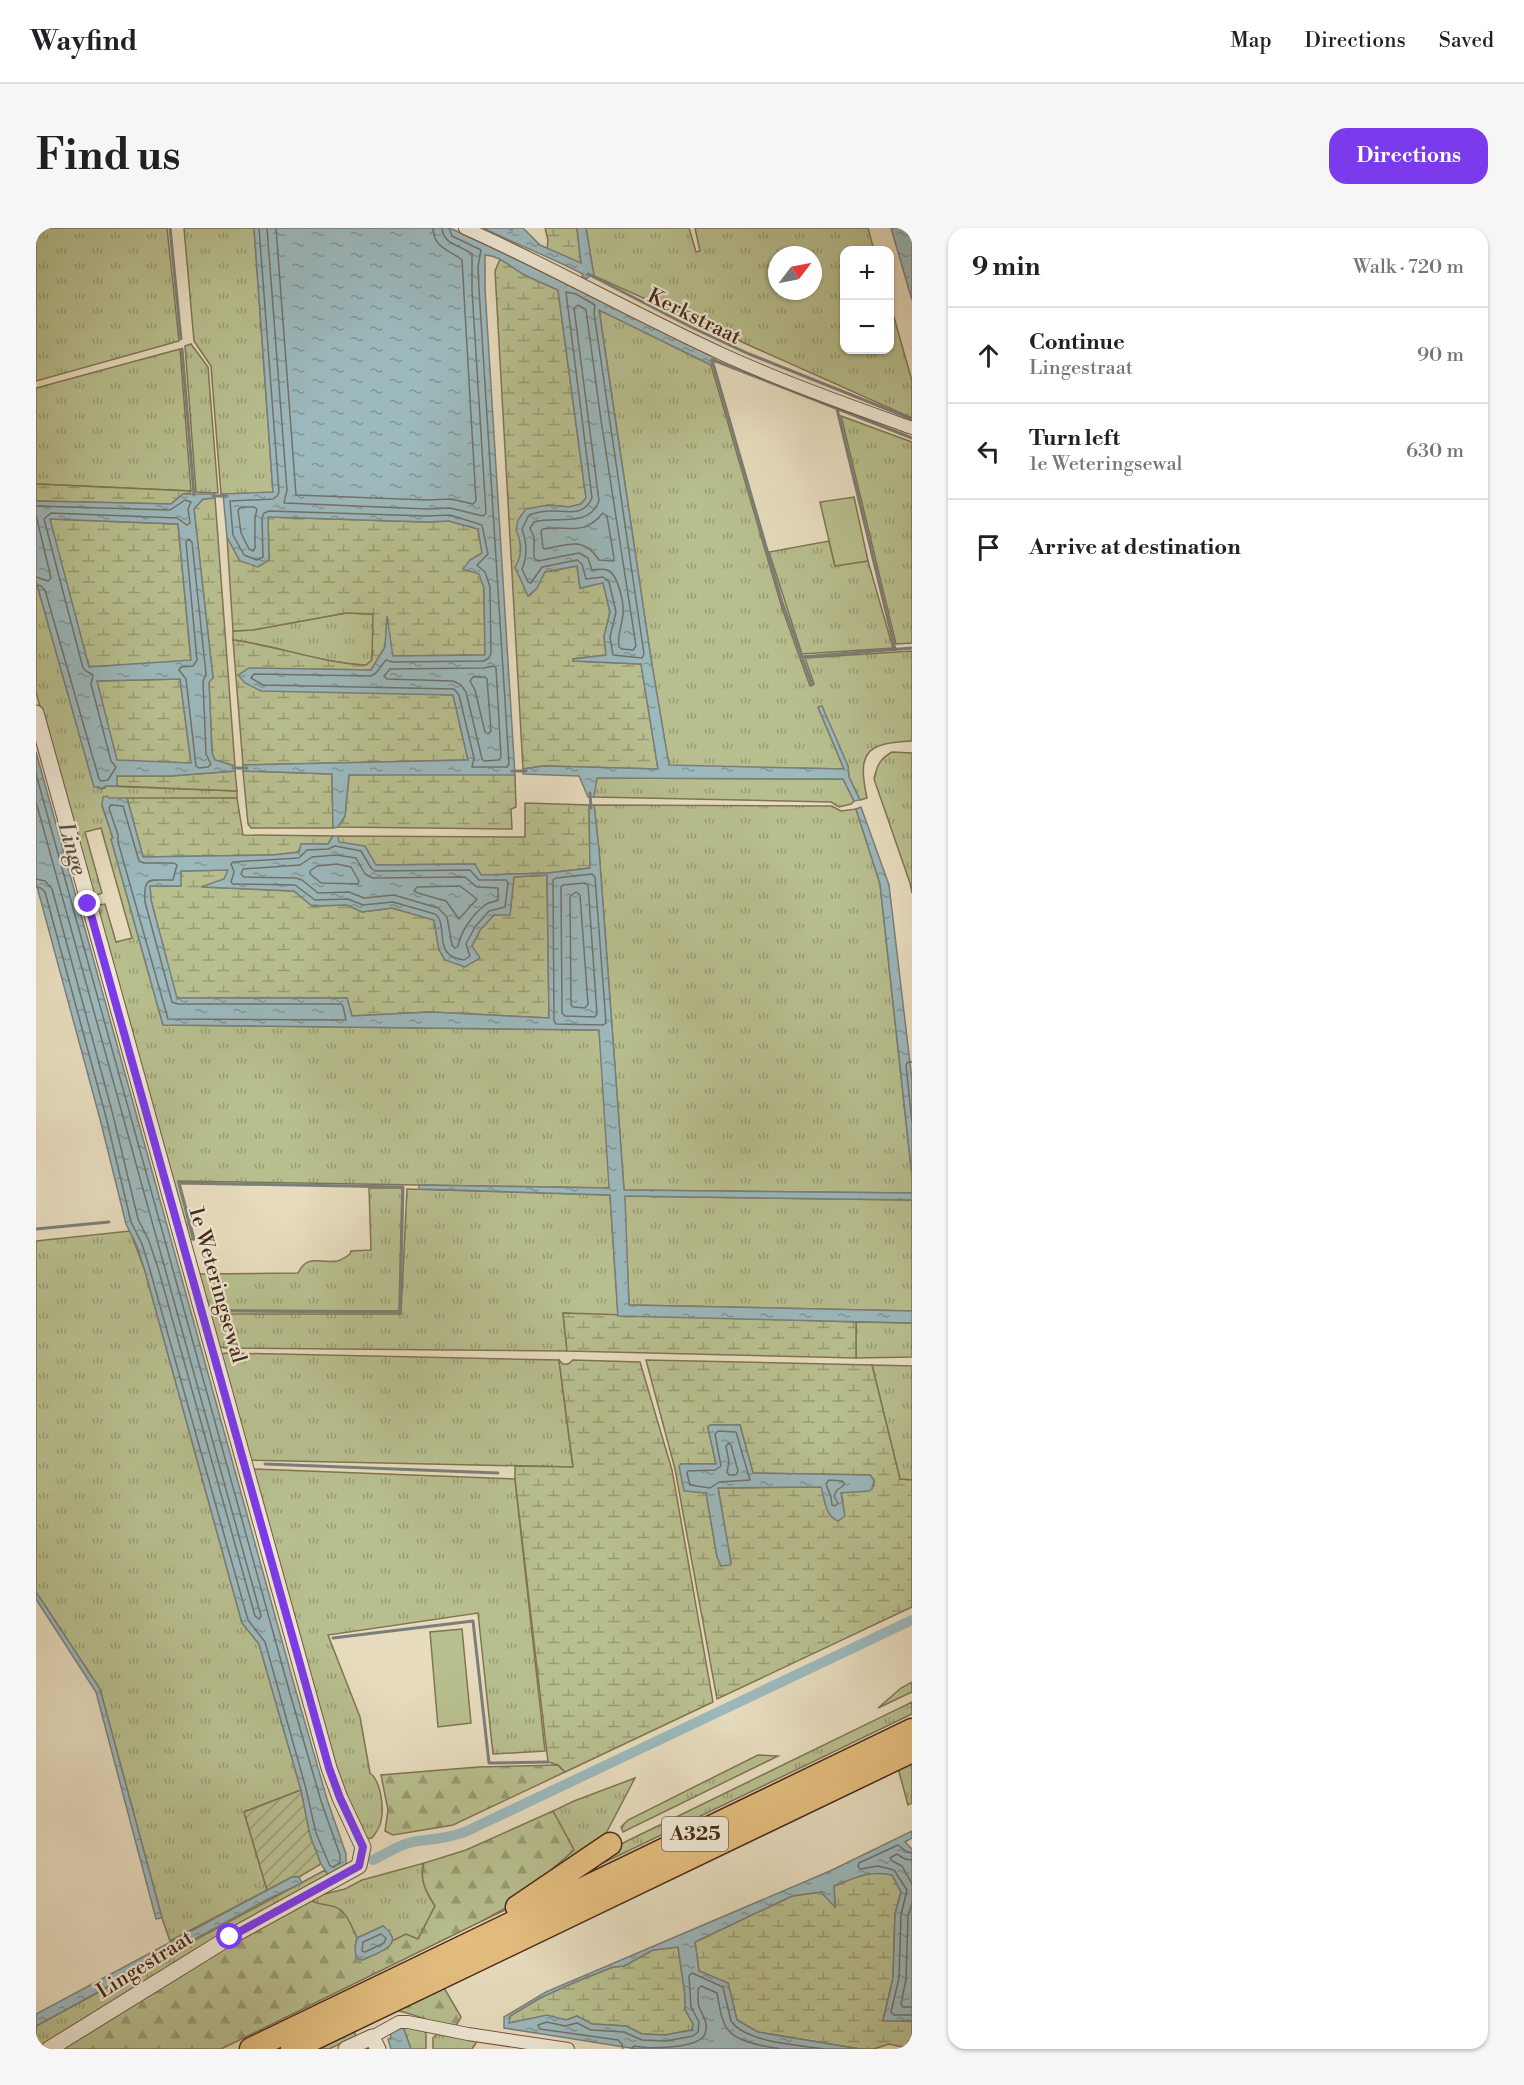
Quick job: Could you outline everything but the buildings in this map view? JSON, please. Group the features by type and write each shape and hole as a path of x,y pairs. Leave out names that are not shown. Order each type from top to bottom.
{"highway":[{"name":"A325","path":"251,2049 912,1730"},
{"name":"A325","path":"292,2049 912,1751"},
{"path":"479,1938 507,1914 610,1844"}],"street":[{"name":"Kerkstraat","path":"465,228 538,261 722,354 838,402 912,428"},
{"name":"1e Weteringsewal","path":"36,713 329,1768 363,1847 359,1866"},
{"name":"Lingestraat","path":"49,2049 230,1937 359,1866"},
{"path":"346,2049 375,2043 393,2025 408,2022 468,2034 568,2049"}],"green space":[{"path":"36,228 167,228 179,341 36,381"},
{"path":"184,228 254,228 273,493 221,494 211,366 194,341"},
{"path":"545,228 577,228 581,264 547,249 548,240"},
{"path":"586,228 689,228 696,252 700,251 695,228 868,228 873,246 840,246 840,354 894,354 894,317 912,381 912,418 594,276"},
{"path":"500,259 525,275 558,290 586,498 581,504 569,507 548,505 520,539 521,559 515,567 529,596 537,588 544,572 577,566 580,588 603,582 610,612 604,637 606,655 573,659 573,661 641,664 658,769 544,766 523,769 495,271"},
{"path":"599,309 711,365 782,608 810,686 814,684 805,658 912,651 912,741 884,744 868,753 863,770 867,798 860,800 849,777 848,766 818,707 844,769 669,766"},
{"path":"191,344 208,367 218,493 196,492 185,346"},
{"path":"180,349 191,491 36,484 36,388"},
{"path":"841,416 912,442 912,643 896,644"},
{"path":"36,484 191,491 183,494 171,504 36,501"},
{"path":"854,497 868,561 835,566 820,502"},
{"path":"215,498 235,766 215,760 212,753 209,681 213,678 194,509 203,499"},
{"path":"268,517 449,521 478,529 482,553 470,560 480,574 484,588 485,655 392,656 387,620 385,647 371,670 312,669 393,692 453,695 468,760 243,765 233,640 349,664 366,665 372,660 373,614 346,613 253,630 233,631 227,537 240,561 269,560"},
{"path":"49,519 178,524 191,661 89,667"},
{"path":"829,541 835,566 868,561 893,648 802,654 769,552"},
{"path":"36,581 94,786 100,789 105,786 237,791 237,798 103,800 102,806 113,838 111,839 163,1025 600,1030 610,1188 178,1181 193,1240 189,1239 95,909 105,904 116,942 132,938 101,828 85,832 102,893 91,895 36,692"},
{"path":"346,613 375,614 372,660 366,665 333,661 233,640 233,631 253,630"},
{"path":"180,679 191,763 117,761 96,681"},
{"path":"892,752 912,753 912,893 874,779 880,763"},
{"path":"235,771 237,791 117,786 116,776 171,776"},
{"path":"243,771 332,774 333,828 251,828 248,824"},
{"path":"506,773 515,775 516,807 511,809 512,829 338,827 345,816 349,775"},
{"path":"596,778 843,779 854,801 839,807 831,802 594,797"},
{"path":"127,798 237,798 243,835 333,836 328,844 301,844 299,852 273,855 143,857"},
{"path":"525,803 589,805 590,868 548,873 481,875 475,864 376,865 338,842 338,836 525,837"},
{"path":"594,805 832,806 841,811 856,809 880,884 912,1193 624,1190"},
{"path":"229,870 224,879 203,887 294,891 312,906 347,905 362,912 392,908 434,920 439,950 472,946 480,930 494,915 510,914 514,877 547,875 549,1018 430,1012 352,1016 347,998 176,998 151,900 150,886 180,886 181,871"},
{"path":"369,1188 402,1188 399,1311 227,1310 228,1314 401,1314 407,1189 610,1195 618,1316 563,1313 567,1351 224,1348 217,1345 198,1274 298,1273 310,1261 337,1261 350,1254 351,1251 371,1250"},
{"path":"624,1196 912,1200 912,1311 629,1305"},
{"path":"130,1231 145,1271 242,1623 259,1644 301,1790 244,1812 267,1890 170,1941 100,1689 36,1592 36,1241"},
{"path":"563,1313 856,1322 856,1358 567,1351"},
{"path":"856,1322 912,1323 912,1357 856,1358"},
{"path":"221,1354 559,1360 573,1467 248,1460"},
{"path":"559,1360 563,1364 568,1364 573,1360 640,1362 672,1470 713,1702 565,1772 558,1765 548,1762 515,1479 515,1466 573,1467"},
{"path":"646,1360 872,1365 900,1479 912,1480 912,1607 717,1699 675,1469","holes":["711,1425 740,1425 753,1473 870,1475 874,1480 874,1486 841,1493 843,1501 825,1504 822,1487 718,1488 731,1563 717,1557 706,1492 681,1464 716,1464 708,1428"]},
{"path":"872,1365 912,1366 912,1480 900,1480"},
{"path":"252,1469 515,1479 545,1751 493,1754 478,1613 328,1635 360,1717 370,1773 377,1782 381,1795 382,1816 378,1830 372,1838 366,1839 341,1792"},
{"path":"462,1629 471,1723 438,1727 430,1632"},
{"path":"912,1682 912,1692 878,1708 901,1688"},
{"path":"912,1702 912,1714 570,1879 598,1857 627,1841"},
{"path":"758,1755 778,1756 623,1832 621,1827 628,1820"},
{"path":"912,1761 912,1803 908,1805 898,1768"},
{"path":"558,1765 565,1772 453,1825 393,1835 385,1831 388,1810 381,1775 478,1767"},
{"path":"635,1778 602,1841 522,1902 482,1921 511,1904 574,1850 553,1811"},
{"path":"301,1790 310,1835 321,1864 299,1877 292,1877 267,1890 244,1812"},
{"path":"553,1811 574,1850 511,1905 221,2049 57,2049 307,1898 343,1912 357,1938 355,1947 362,1960 388,1948 392,1941 406,1934 418,1939 435,1906 424,1885 422,1874 424,1863 466,1850"},
{"path":"424,1863 422,1874 424,1885 435,1906 418,1939 406,1935 392,1941 392,1937 383,1926 357,1938 340,1911 307,1898 345,1889 362,1880"},
{"path":"325,1870 329,1876 36,2049 36,2026"},
{"path":"879,1872 892,1875 901,1892 895,1914 893,1978 883,2020 912,2021 912,2049 889,2044 874,2049 860,2049 757,2032 737,2020 728,1983 699,1971 695,1942 792,1896 821,1892 835,1906 834,1886 861,1875"},
{"path":"678,1947 685,2009 693,2024 692,2030 665,2035 642,2034 626,2026 592,2024 577,2016 566,2020 547,2016 509,2023 510,2016 540,1998 573,1983 613,1967 624,1966 653,1950"},
{"path":"443,1986 461,2017 456,2026 440,2024 409,2013 392,2010"},
{"path":"403,2027 424,2030 426,2049 411,2049"},
{"path":"353,2029 356,2036 329,2049 312,2049"},
{"path":"439,2032 478,2040 472,2049 433,2049 433,2038"}],"water":[{"path":"254,228 450,228 716,358 711,365 599,310 669,765 844,769 818,707 822,706 860,800 854,801 843,779 597,778 594,797 588,797 579,776 523,774 523,769 544,766 658,769 641,664 573,661 573,659 606,655 604,637 610,612 603,583 580,588 577,566 545,572 537,588 528,596 515,567 521,549 516,530 518,520 526,509 548,505 569,507 581,504 586,498 558,290 523,274 500,260 485,255 485,289 515,775 349,775 345,816 338,827 333,828 332,774 243,771 243,765 468,760 453,695 261,691 245,683 238,675 249,668 371,670 385,647 387,616 393,656 485,655 484,588 479,574 463,569 470,560 482,553 478,529 449,521 268,517 269,560 258,567 240,561 227,537 223,494 273,492"},
{"path":"483,228 512,230 512,228 523,228 540,245 581,263 577,228 586,228 594,276 591,275 586,279 582,276 583,274 571,268"},
{"path":"891,228 909,228 912,235 912,300"},
{"path":"183,494 215,494 215,498 203,499 194,509 213,678 209,682 212,753 215,760 235,766 235,771 171,776 117,776 117,786 106,786 100,789 94,787 36,581 36,501 171,504","holes":["50,519 178,524 191,660 89,667","180,679 191,763 117,760 97,681"]},
{"path":"36,752 295,1688 327,1799 346,1854 346,1866 329,1876 321,1864 310,1835 301,1790 259,1644 242,1623 145,1271 137,1246 126,1224 36,883"},
{"path":"103,797 127,798 143,857 273,855 299,852 301,844 328,844 333,836 338,836 339,842 365,846 376,865 475,864 481,875 548,873 590,868 589,805 594,805 624,1190 912,1193 912,1200 625,1196 629,1305 912,1311 912,1323 618,1316 610,1195 419,1189 419,1185 609,1188 599,1030 163,1025 102,805","holes":["228,870 224,879 201,887 294,891 312,906 347,905 362,912 392,908 434,920 439,950 445,960 465,967 480,958 472,946 480,930 494,915 510,915 514,877 547,875 549,1018 430,1012 352,1016 347,998 177,998 151,900 150,886 181,886 181,871"]},
{"path":"861,807 889,885 912,1080 912,1176 880,884 856,809"},
{"path":"711,1425 740,1425 753,1473 870,1475 874,1480 872,1489 841,1493 845,1516 838,1521 828,1511 821,1487 718,1488 731,1563 721,1566 717,1557 706,1493 684,1491 679,1466 681,1464 716,1464 708,1428"},
{"path":"36,1592 100,1689 162,1918 156,1919 96,1692 36,1599"},
{"path":"912,1831 912,1838 905,1842 912,1849 912,2021 883,2021 893,1978 895,1914 901,1892 892,1875 869,1874 834,1886 835,1907 821,1892 792,1896 695,1942 699,1971 728,1983 737,2020 758,2032 860,2049 637,2049 504,2028 504,2017 546,1992 830,1871","holes":["678,1947 685,2009 693,2024 692,2030 665,2035 642,2034 626,2026 592,2024 577,2016 566,2020 547,2015 509,2023 510,2016 540,1998 613,1967 624,1966 653,1950"]},
{"path":"292,1877 299,1877 302,1883 268,1899 36,2026 36,2014"},
{"path":"383,1926 392,1938 388,1948 362,1960 356,1958 357,1938"},
{"path":"403,2027 411,2049 391,2049 388,2039 391,2038 390,2033"}],"waterway":[{"path":"170,228 181,339"},
{"path":"588,274 749,354 912,419"},
{"path":"182,349 194,495"},
{"path":"712,360 782,602 812,685"},
{"path":"713,360 912,438"},
{"path":"837,409 895,649"},
{"path":"213,496 227,496"},
{"path":"801,657 912,648"},
{"path":"233,768 247,768"},
{"path":"512,771 526,771"},
{"path":"590,793 591,808"},
{"path":"194,1239 179,1183 403,1187 400,1312 228,1311"},
{"path":"36,1229 109,1222"},
{"path":"265,1464 498,1473"},
{"path":"373,1860 406,1844 465,1832 912,1620"},
{"path":"333,1638 473,1621 489,1763 548,1762"}],"route":[{"path":"88,904 329,1768 363,1847 359,1866 349,1873 230,1937"}],"water label":[{"name":"Linge","path":"72,849"}]}
